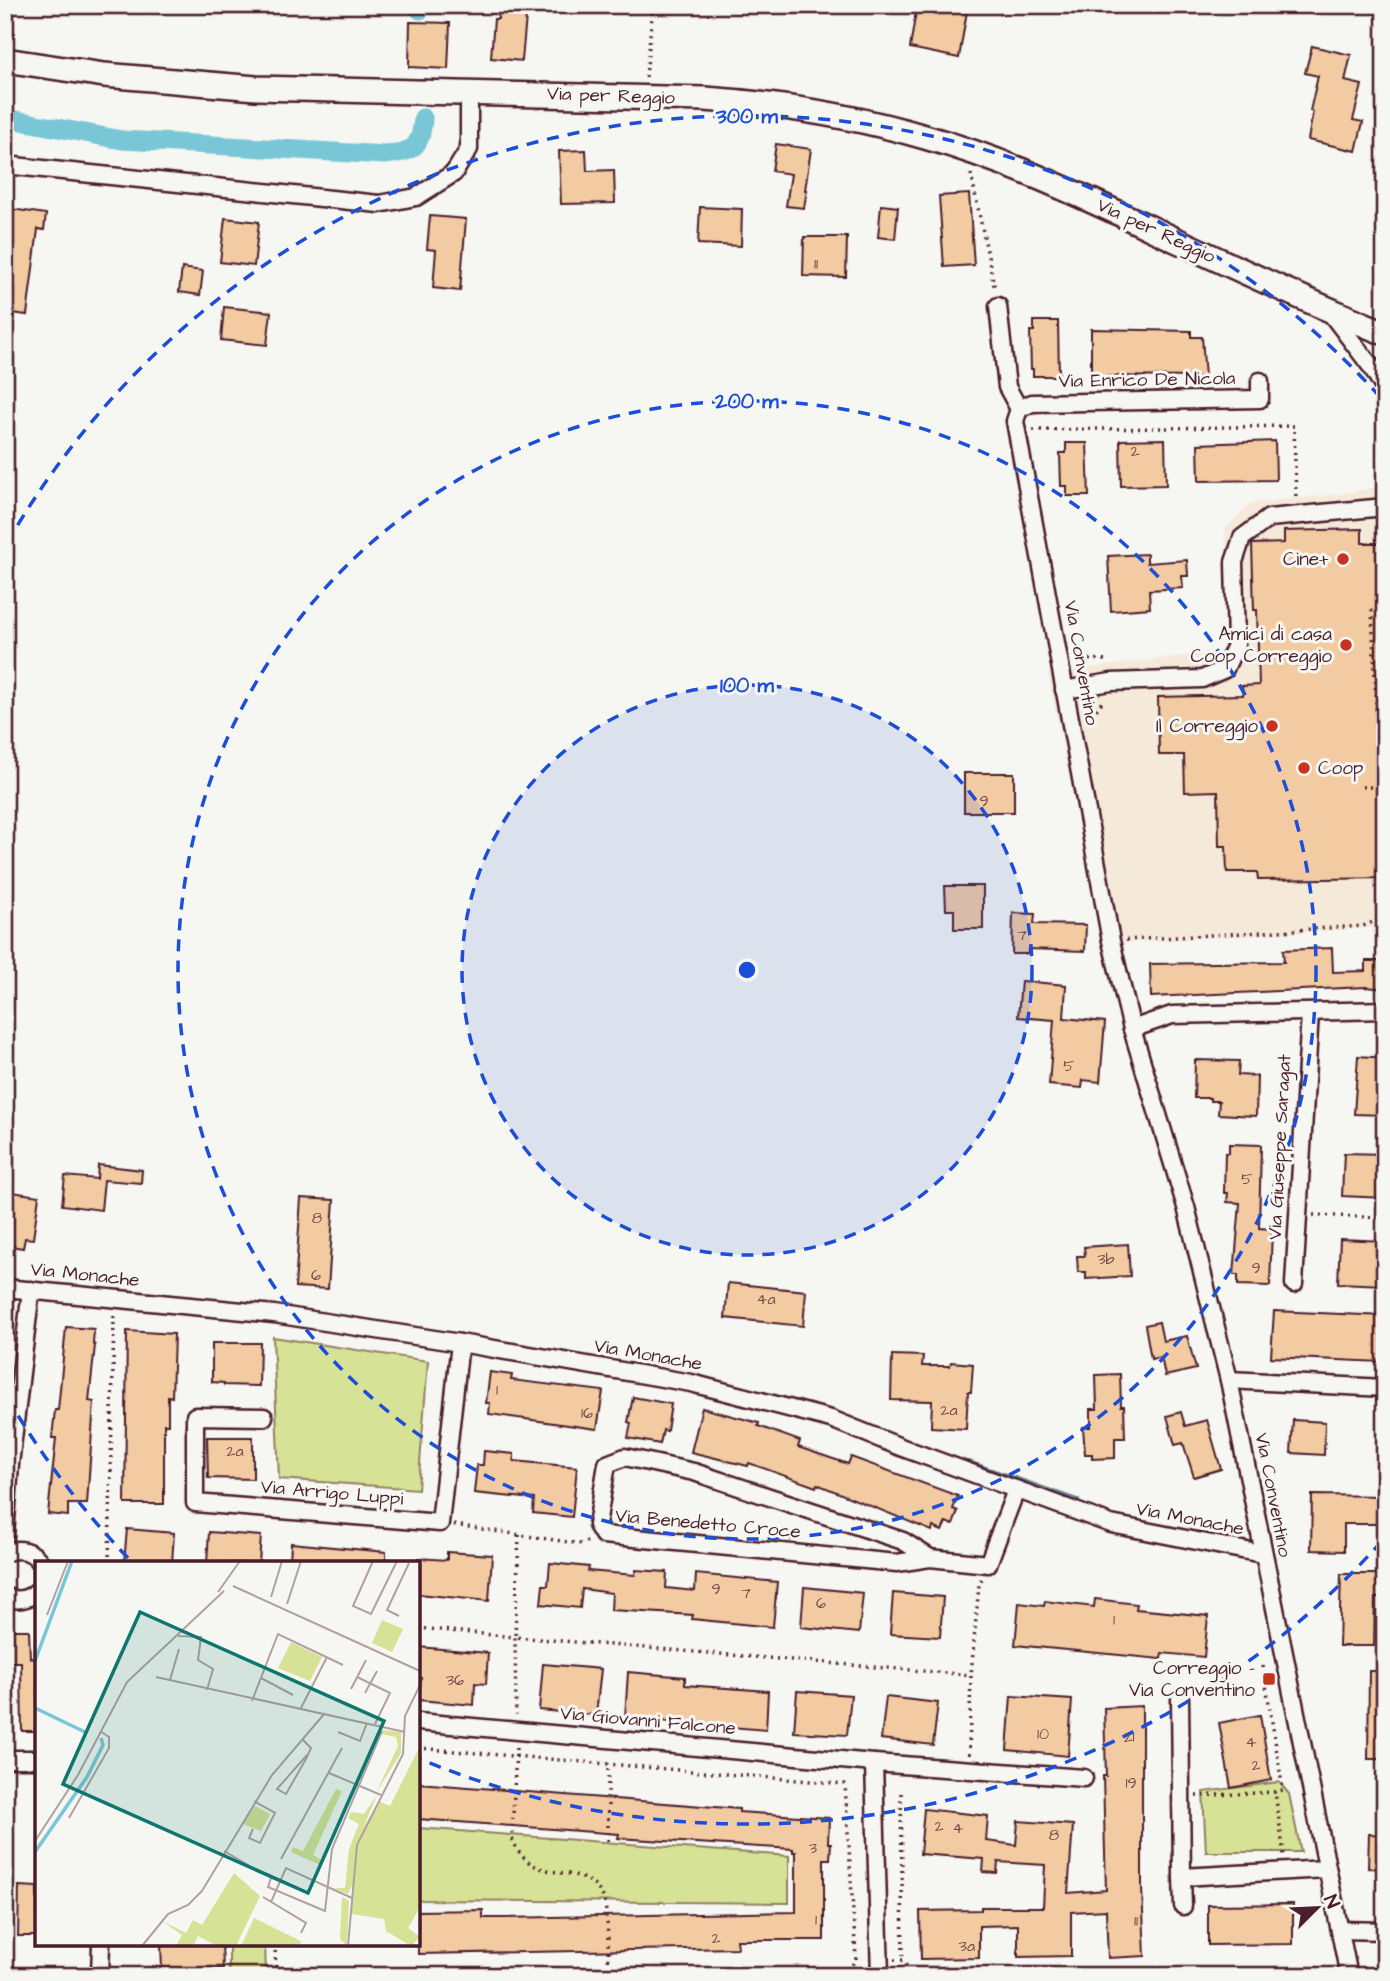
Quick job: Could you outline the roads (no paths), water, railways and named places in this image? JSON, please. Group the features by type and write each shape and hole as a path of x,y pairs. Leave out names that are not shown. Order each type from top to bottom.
{"main road":[{"name":"Via per Reggio","path":"5,60 104,75 243,87 644,96 736,102 823,114 903,131 966,150 1054,184 1385,333"}],"street":[{"path":"5,165 379,204 416,197 454,173 469,149 469,93"},
{"name":"Via Conventino","path":"998,306 1007,387 1019,409 1015,421 1111,941 1132,1029 1185,1206 1229,1380 1349,1976"},
{"path":"1327,309 1373,369 1385,390"},
{"name":"Via Enrico De Nicola","path":"1019,409 1032,403 1260,399 1259,381"},
{"path":"1064,690 1111,682 1202,679 1226,669 1236,645 1234,562 1242,538 1269,517 1385,507"},
{"path":"1132,1029 1172,1015 1385,1010"},
{"name":"Via Giuseppe Saragat","path":"1294,1284 1310,1013"},
{"name":"Via Monache","path":"5,1288 274,1314 691,1383 831,1419 1111,1524 1262,1554"},
{"path":"5,1536 10,1464 31,1290"},
{"name":"Via Arrigo Luppi","path":"264,1417 195,1416 195,1503 440,1523 460,1343"},
{"path":"1229,1380 1385,1388"},
{"name":"Via Benedetto Croce","path":"930,1558 903,1541 694,1472 625,1457 607,1464 597,1525 603,1535 897,1563 930,1558 988,1563 1016,1490"},
{"path":"5,1553 21,1549 39,1561"},
{"path":"5,1596 18,1600 26,1599 35,1592"},
{"path":"1180,1698 1183,1906"},
{"name":"Via Giovanni Falcone","path":"420,1722 873,1763 1084,1778"},
{"path":"5,1759 35,1759"},
{"path":"873,1763 879,1968"},
{"path":"1182,1877 1327,1869"},
{"path":"1341,1930 1385,1931"},
{"path":"100,1976 101,1946"}],"waterway":[{"path":"420,5 420,10"},
{"path":"5,118 122,140 385,155 414,147 420,136 423,118"},
{"path":"969,1463 1077,1501"}],"place":[{"name":"Cine+","path":"1343,559"},
{"name":"Amici di casa Coop Correggio","path":"1346,645"},
{"name":"Il Correggio","path":"1272,726"},
{"name":"Coop","path":"1304,768"},
{"name":"Correggio - Via Conventino","path":"1269,1679"}]}
